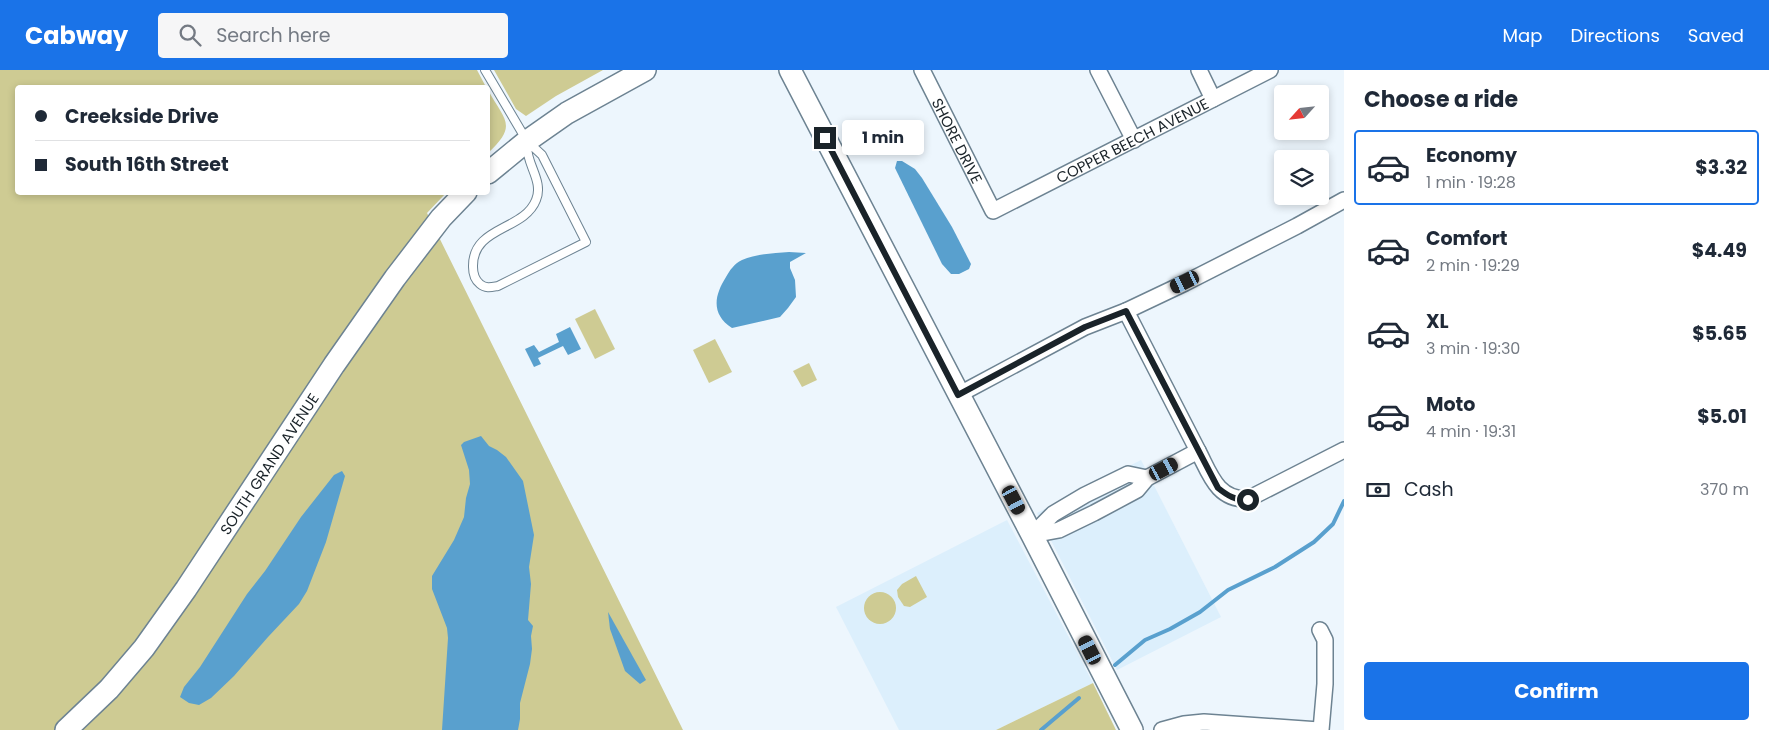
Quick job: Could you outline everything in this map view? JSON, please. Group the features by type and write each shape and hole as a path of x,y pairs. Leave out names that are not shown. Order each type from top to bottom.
{"street":[{"path":"490,171 527,141 567,113 645,70"},
{"path":"790,70 1132,730"},
{"name":"SHORE DRIVE","path":"922,70 994,211"},
{"path":"1098,70 1134,140"},
{"path":"1198,70 1213,99"},
{"name":"COPPER BEECH AVENUE","path":"994,211 1270,70"},
{"name":"SOUTH GRAND AVENUE","path":"66,730 109,689 144,648 191,581 334,365 395,278 441,218 463,195"},
{"path":"958,395 1085,327 1126,311 1288,231 1344,200"},
{"path":"1126,311 1218,488 1227,495 1238,500 1248,500 1340,452"},
{"path":"1032,535 1059,530 1137,490 1147,478 1198,451"},
{"path":"1032,535 1052,514 1085,495 1128,474 1147,478"},
{"path":"1162,730 1184,724 1204,722 1224,726 1320,730 1326,684 1325,640 1320,630"}],"lane":[{"path":"485,70 527,141 542,155 586,242 498,286 490,288 482,286 476,280 473,271 473,262 479,246 486,238 528,213 537,199 537,181 526,153 527,141"},
{"path":"1085,495 1094,512"}],"shaded area":[{"path":"0,70 477,70 485,85 15,85 15,195 444,195 427,213 683,730 0,730"},
{"path":"494,70 603,70 556,96 526,116 516,109"},
{"path":"490,93 506,123 503,136 490,151"},
{"path":"595,309 615,349 595,359 575,319"},
{"path":"715,339 732,372 709,383 693,350"},
{"path":"809,363 817,380 802,387 793,371"},
{"path":"1141,460 1221,617 1117,670 1037,513"},
{"path":"1007,520 1093,683 996,730 899,730 836,607"},
{"path":"916,576 927,597 910,607 904,606 898,597 897,590 902,584"},
{"path":"880,592 892,596 896,608 892,620 880,624 868,620 864,608 868,596"},
{"path":"1093,683 1116,730 996,730"}],"water":[{"path":"897,161 902,161 915,169 922,178 952,227 971,264 969,269 959,274 951,274 942,264 895,168"},
{"path":"789,252 806,253 790,262 790,268 795,280 796,297 780,317 732,328 725,323 718,311 717,298 722,284 733,267 742,260 753,256"},
{"path":"570,327 581,349 568,355 563,346 538,358 541,364 534,367 525,349 534,345 539,352 559,342 556,334"},
{"path":"481,436 489,446 506,457 523,481 534,535 529,567 531,584 528,620 533,626 531,636 532,649 520,703 518,730 442,730 448,638 447,628 432,589 432,576 454,540 464,517 470,484 469,470 461,445 464,442"},
{"path":"342,471 345,476 326,542 307,591 299,604 234,676 211,698 199,705 189,703 180,697 184,687 200,667 247,594 265,571 301,517 334,475"},
{"path":"608,612 646,680 640,684 625,671 610,629"}],"waterway":[{"path":"1115,665 1145,640 1170,629 1200,612 1228,590 1275,567 1314,542 1333,524 1344,501"},
{"path":"1041,730 1079,698"}],"route":[{"path":"825,138 958,395 1085,327 1126,311 1218,488 1238,500 1248,500"}]}
